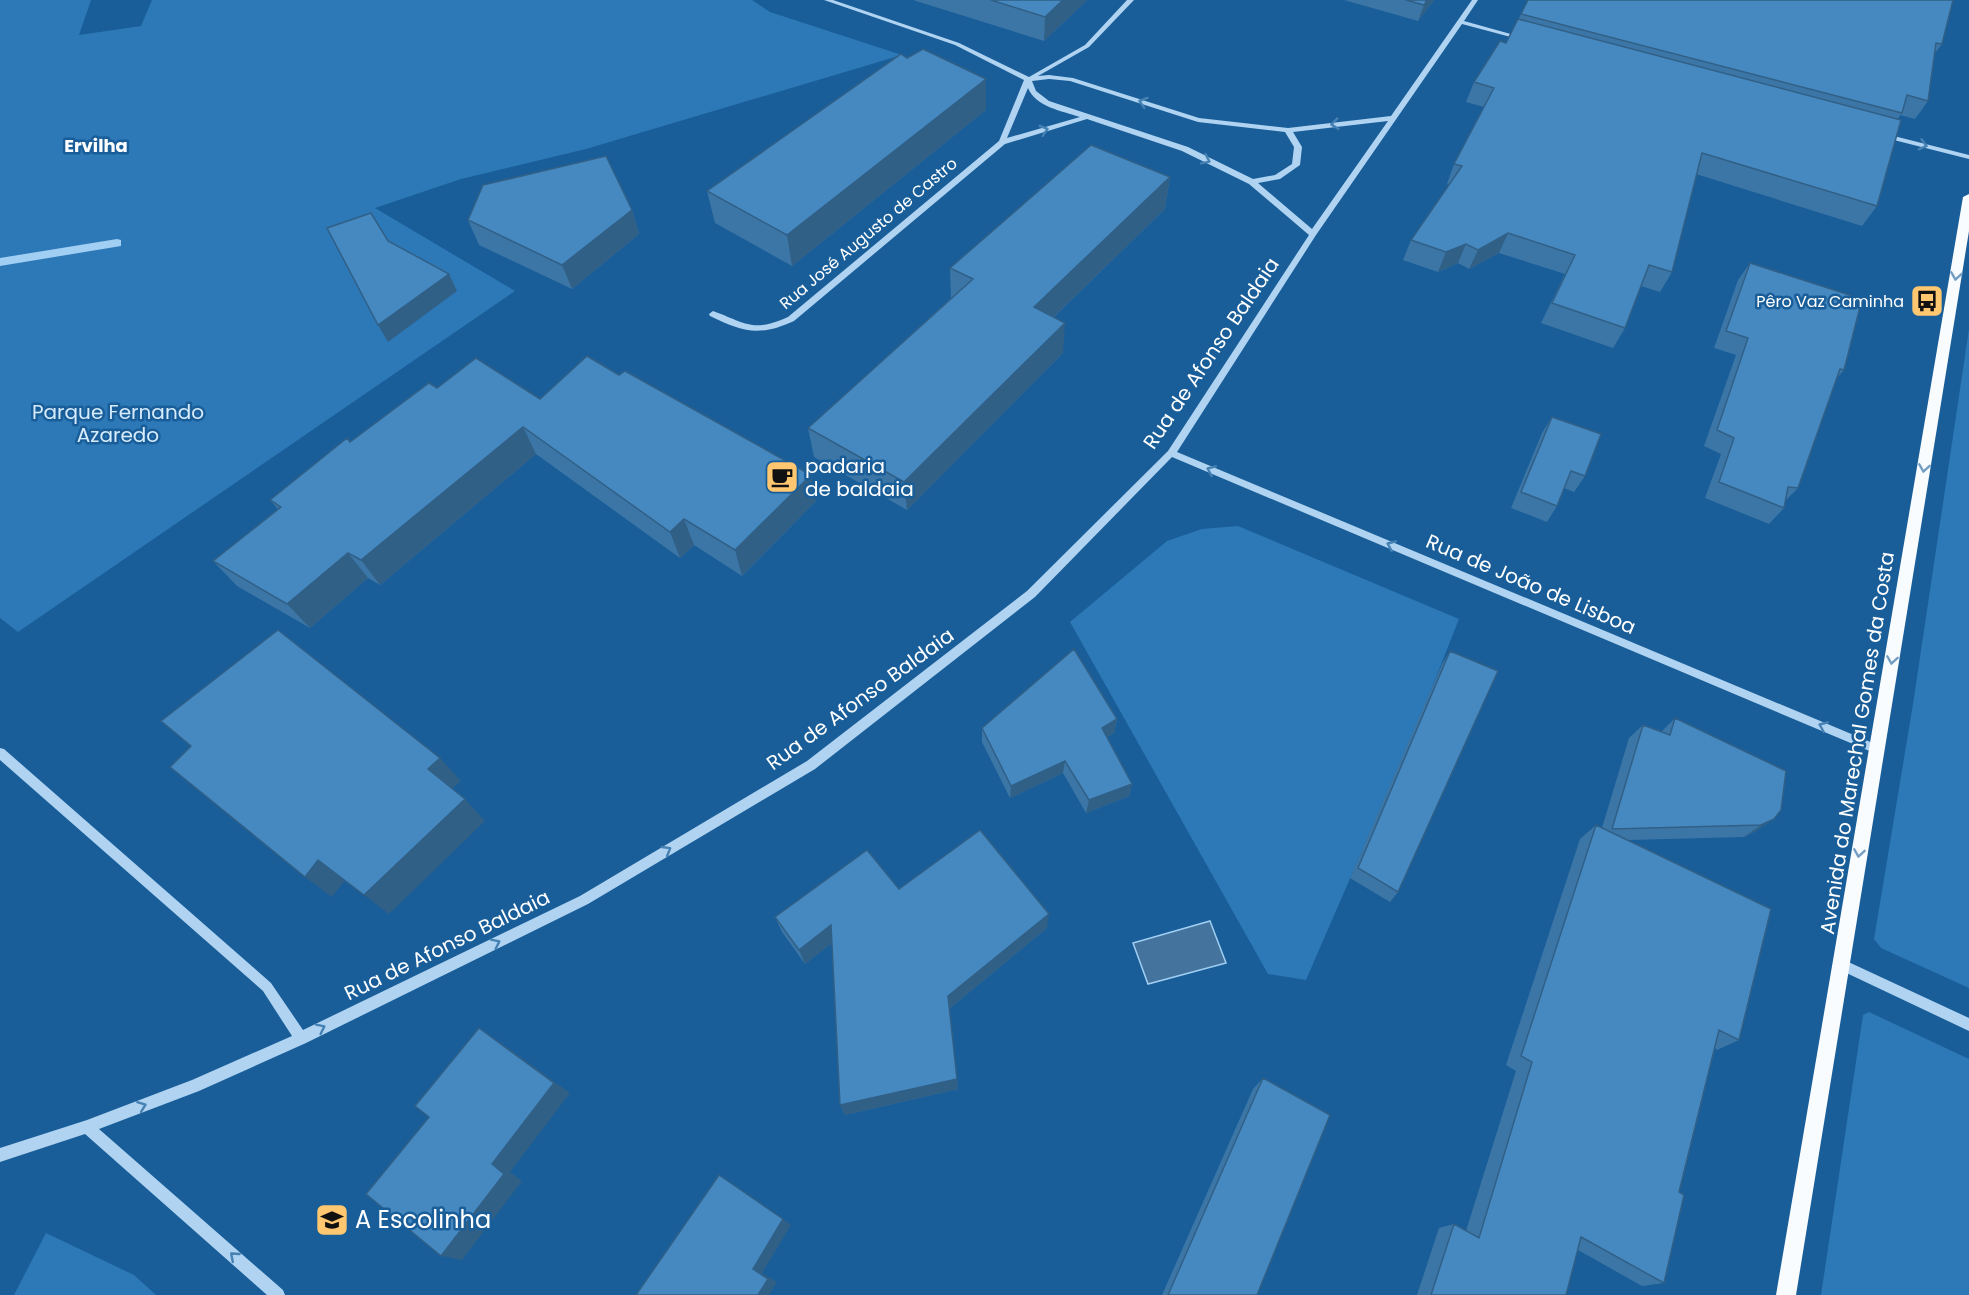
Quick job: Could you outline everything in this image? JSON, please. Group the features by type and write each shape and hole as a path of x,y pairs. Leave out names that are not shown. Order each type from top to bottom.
{"main road":[{"name":"Avenida do Marechal Gomes da Costa","path":"1786,1295 1969,197"}],"street":[{"path":"827,0 957,44 1028,79 1049,77 1071,79 1198,120 1288,130 1393,118"},
{"path":"1028,79 1086,46 1131,0"},
{"name":"Rua de Afonso Baldaia","path":"0,1155 87,1127 194,1086 301,1038 584,900 811,765 1031,594 1171,453 1313,234 1475,0"},
{"path":"1461,22 1530,40"},
{"path":"1028,79 1033,92 1046,104 1185,150 1252,182 1313,234"},
{"name":"Rua José Augusto de Castro","path":"1002,142 1028,79"},
{"name":"Rua José Augusto de Castro","path":"713,314 744,328 753,329 771,327 791,319 1002,142 1086,117"},
{"path":"1252,182 1277,177 1296,165 1298,147 1288,130"},
{"path":"1873,132 1969,157"},
{"name":"Rua de João de Lisboa","path":"1171,453 1876,749"},
{"path":"0,753 267,987 301,1038"},
{"path":"1842,965 1969,1025"},
{"path":"87,1127 278,1295"}],"green space":[{"name":"Parque Fernando Azaredo","path":"0,0 91,0 79,35 141,26 152,0 752,0 770,12 902,55 586,149 461,179 375,208 515,291 18,632 0,618"},
{"path":"1969,329 1969,988 1881,948 1874,939 1913,704"},
{"path":"1238,526 1459,619 1423,710 1306,980 1268,974 1070,622 1167,541 1202,529"},
{"path":"1869,1012 1969,1059 1969,1295 1821,1295 1863,1015"},
{"path":"46,1233 134,1275 156,1295 14,1295"}],"shaded area":[{"path":"1210,921 1226,963 1148,984 1133,943"}],"building":[{"path":"991,0 1063,0 1045,17"},
{"path":"1406,0 1427,0 1424,5"},
{"path":"1528,0 1953,0 1942,44 1936,43 1928,101 1907,95 1902,113 1521,14"},
{"path":"1518,19 1901,120 1877,206 1702,153 1672,272 1649,265 1625,328 1552,303 1575,255 1508,233 1478,250 1466,244 1446,252 1411,240 1462,166 1454,164 1494,88 1474,82 1500,41 1506,43"},
{"path":"923,49 986,79 787,235 707,191 901,54 907,58"},
{"path":"1091,145 1170,177 1034,307 1065,323 904,482 808,428 973,279 950,268"},
{"path":"606,156 632,210 562,265 468,220 483,185"},
{"path":"371,213 388,241 449,274 378,325 327,228"},
{"path":"1750,263 1862,299 1844,370 1840,369 1798,488 1788,487 1784,508 1719,482 1734,438 1717,430 1748,338 1726,331"},
{"path":"587,356 619,375 625,371 811,475 735,550 684,519 670,532 523,427 361,560 348,553 287,604 213,561 281,507 270,500 347,438 350,442 429,383 437,388 476,358 540,399"},
{"path":"1552,417 1601,434 1585,476 1571,471 1557,506 1521,492"},
{"path":"278,630 440,758 428,769 465,799 364,895 318,860 305,877 170,767 191,746 161,721"},
{"path":"1074,649 1117,719 1102,728 1132,784 1089,800 1065,761 1011,786 982,728"},
{"path":"1450,651 1498,671 1398,892 1358,868"},
{"path":"1675,718 1786,771 1781,810 1774,819 1761,825 1612,829 1643,725 1670,735"},
{"path":"1596,825 1771,909 1739,1040 1719,1030 1679,1192 1684,1195 1664,1283 1581,1237 1566,1295 1431,1295 1454,1224 1479,1238 1532,1062 1521,1056"},
{"path":"980,830 1049,914 948,996 957,1079 840,1105 831,925 799,950 775,917 867,850 899,889"},
{"path":"479,1028 554,1083 492,1164 504,1174 441,1256 366,1194 429,1117 415,1106"},
{"path":"1263,1078 1330,1115 1257,1295 1168,1295"},
{"path":"719,1175 783,1219 753,1269 768,1279 758,1295 636,1295"}],"waterway":[{"path":"0,262 117,243"}],"place":[{"name":"Pêro Vaz Caminha","path":"1927,301"},
{"name":"padaria de baldaia","path":"782,477"},
{"name":"A Escolinha","path":"332,1220"}],"district":[{"name":"Ervilha","path":"96,146"}]}
